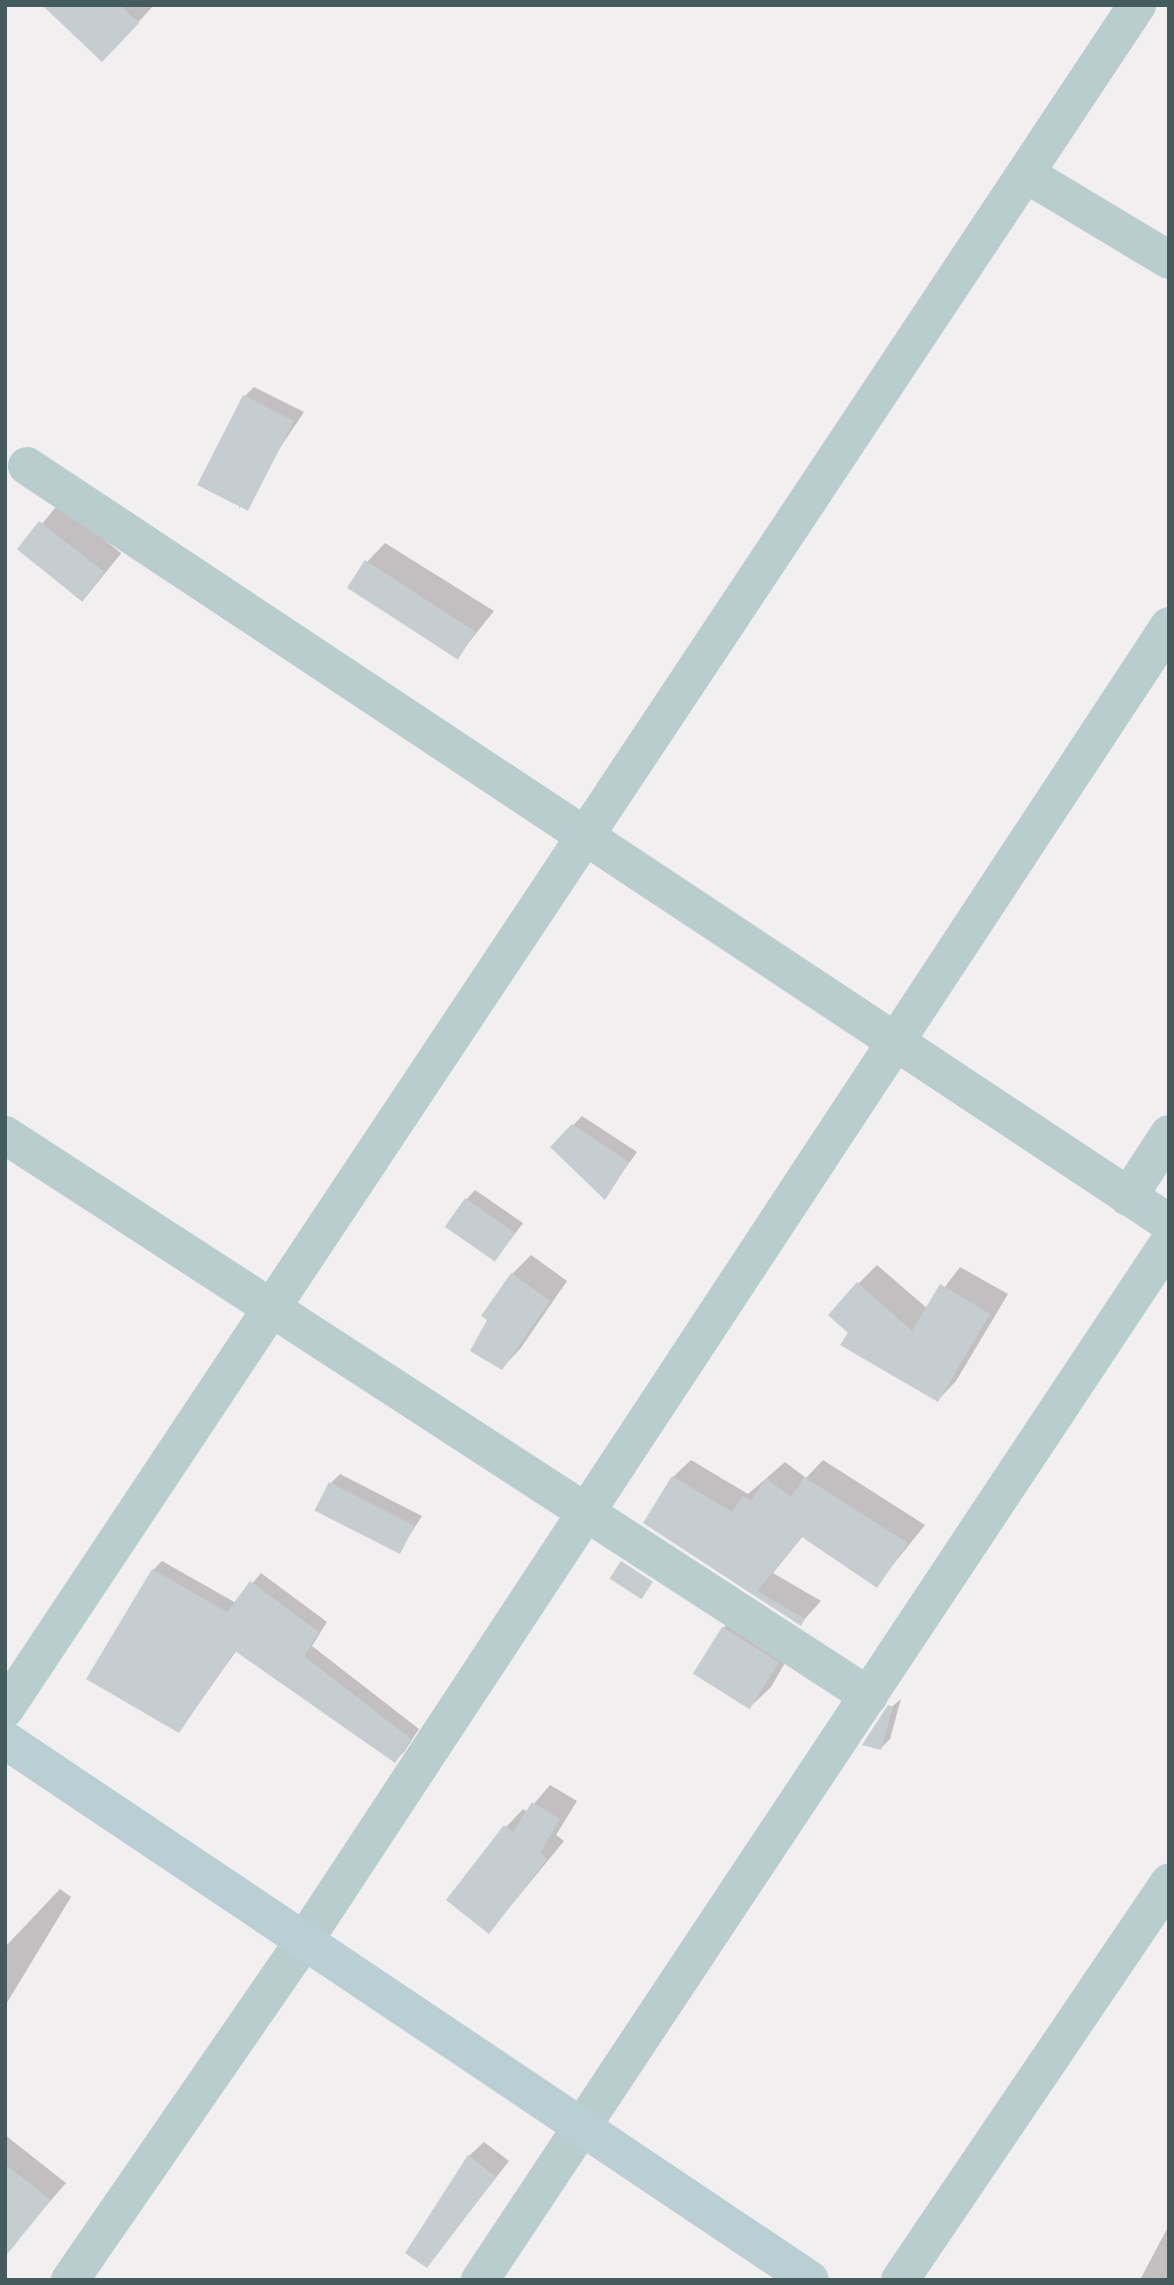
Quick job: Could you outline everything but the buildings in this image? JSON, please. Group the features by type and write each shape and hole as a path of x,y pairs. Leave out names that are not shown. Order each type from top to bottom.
{"street":[{"path":"5,1709 587,838 1137,5"},
{"path":"1026,174 1169,260"},
{"path":"27,466 1169,1223"},
{"path":"70,2280 304,1941 1169,626"},
{"path":"1128,1197 1169,1134"},
{"path":"5,1135 869,1696"},
{"path":"480,2280 1169,1242"},
{"path":"5,1741 810,2280"},
{"path":"900,2280 1169,1882"}]}
